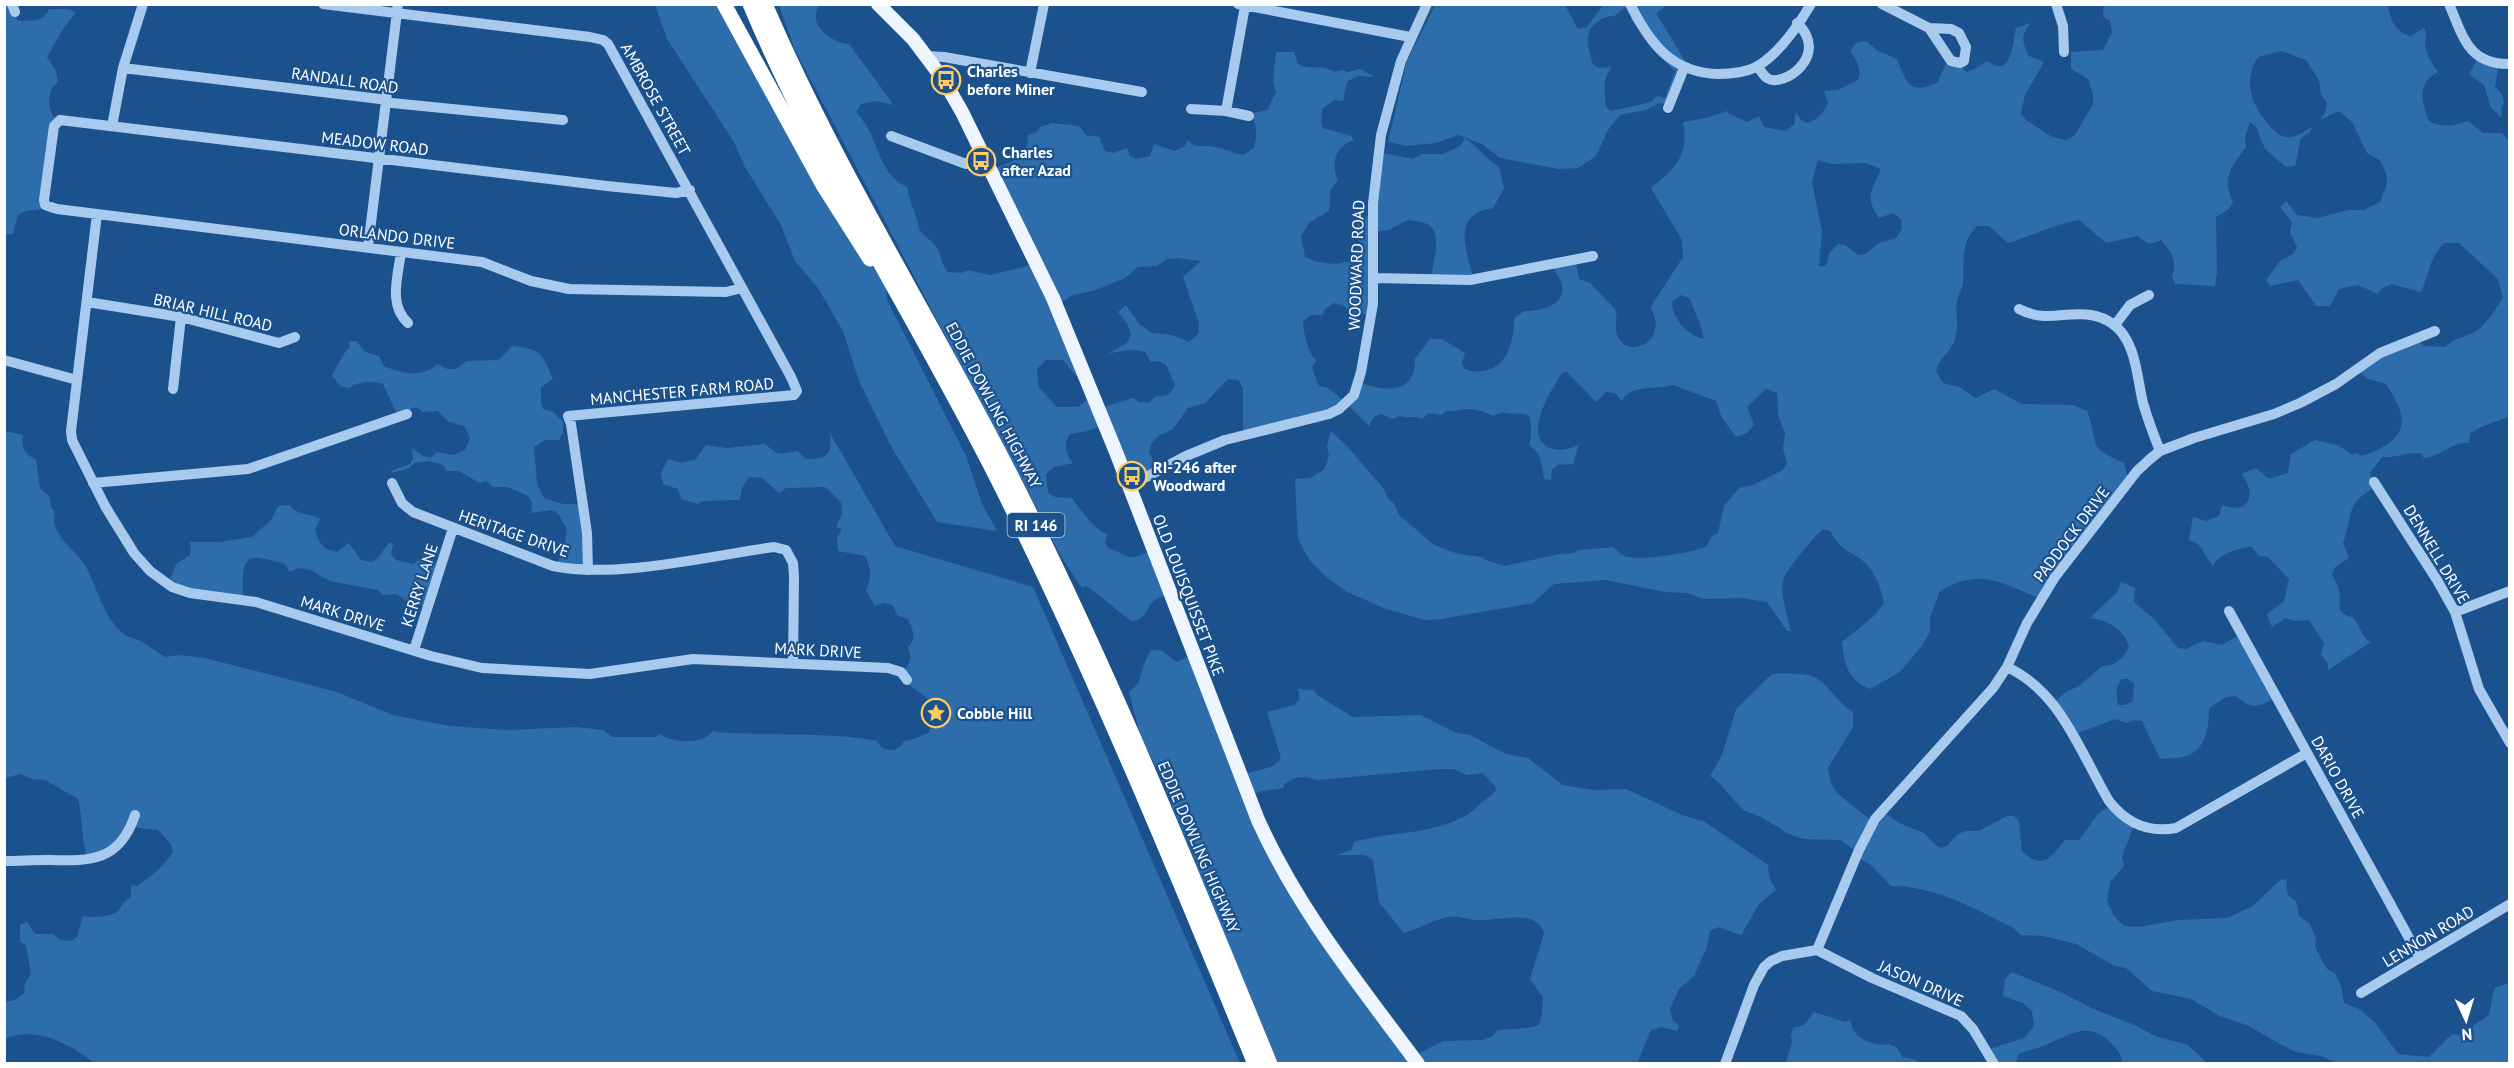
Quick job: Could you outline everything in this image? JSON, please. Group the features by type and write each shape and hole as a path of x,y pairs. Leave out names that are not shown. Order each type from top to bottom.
{"highway":[{"path":"724,4 823,185 895,300 931,352"},
{"name":"EDDIE DOWLING HIGHWAY","path":"750,4 801,113 1000,484 1082,653 1255,1064"},
{"name":"EDDIE DOWLING HIGHWAY","path":"765,4 814,108 955,369 1049,551 1123,713 1269,1064"}],"main road":[{"name":"OLD LOUISQUISSET PIKE","path":"878,4 927,56 962,112 1065,326 1264,836 1292,888 1323,936 1418,1064"}],"street":[{"path":"112,126 123,68 143,4"},
{"name":"AMBROSE STREET","path":"323,4 397,9 603,40 616,55 775,346 797,392"},
{"path":"1030,73 1044,4"},
{"name":"WOODWARD ROAD","path":"1129,486 1186,456 1225,440 1329,414 1350,401 1354,395 1371,323 1373,203 1381,135 1395,78 1410,37 1426,4"},
{"path":"1630,4 1661,51 1676,64 1711,74 1724,74 1758,66 1778,48 1810,4"},
{"path":"1882,4 1929,28"},
{"path":"2056,4 2063,26 2064,52"},
{"path":"2449,4 2470,50 2490,63 2510,64"},
{"path":"1226,111 1242,5 1410,37"},
{"path":"368,248 397,9"},
{"path":"1758,66 1765,77 1774,80 1790,75 1800,66 1809,52 1810,45 1805,30 1797,23"},
{"path":"927,56 944,57 1142,92"},
{"name":"RANDALL ROAD","path":"123,68 563,120"},
{"path":"1668,108 1684,68"},
{"path":"1191,109 1226,111 1249,116"},
{"name":"MEADOW ROAD","path":"45,204 54,126 60,120 637,189 676,193 690,190"},
{"path":"891,136 966,164 986,159"},
{"name":"ORLANDO DRIVE","path":"45,204 57,209 482,262 531,281 569,289 726,292 742,288"},
{"name":"MARK DRIVE","path":"98,214 71,431 78,454 134,553 150,571 172,587 190,593 256,602 460,664 543,673 600,673 693,659 888,668 901,672 907,680"},
{"path":"401,252 396,304 399,315 408,323"},
{"path":"1373,278 1470,280 1593,256"},
{"path":"2115,325 2130,305 2149,295"},
{"name":"BRIAR HILL ROAD","path":"87,302 181,317 279,343 295,337"},
{"path":"2019,309 2037,317 2089,315 2103,318 2115,325 2132,346 2143,402 2160,451"},
{"path":"173,389 181,317"},
{"name":"PADDOCK DRIVE","path":"1817,950 1866,834 1875,819 1978,707 2007,668 2027,623 2055,577 2138,471 2160,451 2300,404 2336,384 2380,353 2435,331"},
{"path":"4,360 77,380"},
{"name":"MANCHESTER FARM ROAD","path":"588,570 583,502 572,424 568,416 782,397 794,395 797,392"},
{"path":"93,483 248,469 407,414"},
{"name":"DENNELL DRIVE","path":"2374,482 2456,612 2479,689 2510,743"},
{"name":"HERITAGE DRIVE","path":"392,483 402,503 413,512 553,566 610,570 774,547 786,550 793,563 794,577 793,664"},
{"name":"KERRY LANE","path":"414,650 453,528"},
{"path":"2456,612 2510,591"},
{"name":"DARIO DRIVE","path":"2229,611 2420,958"},
{"path":"2007,668 2026,677 2050,699 2109,801 2121,815 2141,826 2158,829 2176,828 2307,753"},
{"path":"4,861 93,860 121,841 135,815"},
{"name":"LENNON ROAD","path":"2361,993 2510,904"},
{"path":"1725,1064 1754,985 1764,967 1782,956 1817,950"},
{"name":"JASON DRIVE","path":"1817,950 1872,978 1961,1016 1973,1029 1994,1064"}],"shaded area":[{"path":"4,5 9,5 18,21 40,19 49,9 67,9 76,12 47,57 56,71 58,82 51,90 49,101 51,111 57,120 43,209 26,211 18,215 13,234 5,235"},
{"path":"655,5 724,5 886,285 887,300 966,456 982,504 997,531 937,522 892,448 859,381 843,331 818,288 795,261 781,225 745,167 734,142 667,39"},
{"path":"779,5 820,5 816,12 816,19 822,31 835,40 849,44 891,101 892,105 877,101 861,104 856,112 869,129 887,170 892,177 907,187 919,229 936,247 948,272 961,273 968,270 990,275 1036,264 991,171 1022,155 1028,135 1037,132 1040,127 1052,123 1079,126 1086,135 1099,137 1105,151 1113,153 1127,148 1130,156 1136,159 1150,156 1154,144 1174,151 1184,147 1188,140 1197,146 1211,146 1243,155 1254,148 1255,144 1256,126 1250,114 1267,110 1276,92 1273,81 1276,52 1294,52 1298,64 1303,66 1324,68 1334,72 1359,69 1374,76 1359,76 1347,82 1343,101 1334,100 1322,109 1323,128 1351,136 1354,140 1343,146 1336,156 1335,168 1338,180 1331,189 1329,211 1310,222 1301,236 1305,257 1330,264 1356,259 1360,249 1356,219 1372,215 1379,152 1413,159 1422,154 1443,154 1460,146 1465,138 1499,167 1504,188 1493,208 1480,211 1471,217 1467,225 1465,243 1473,276 1432,277 1436,248 1435,234 1427,224 1408,220 1389,230 1374,232 1370,315 1352,313 1344,306 1334,303 1325,309 1323,315 1311,315 1303,321 1306,342 1316,360 1312,368 1319,386 1328,388 1343,400 1358,382 1381,388 1396,388 1409,381 1415,367 1414,360 1430,339 1442,339 1465,353 1462,363 1464,368 1469,370 1482,371 1498,365 1504,359 1511,344 1514,318 1524,311 1550,306 1560,298 1562,285 1552,263 1575,259 1579,279 1590,283 1615,309 1618,337 1624,344 1631,347 1646,343 1652,337 1655,329 1652,305 1683,257 1682,240 1651,188 1679,160 1684,143 1683,122 1727,111 1747,122 1759,116 1764,127 1785,131 1794,125 1796,112 1806,123 1814,120 1828,103 1824,91 1838,90 1858,80 1858,65 1850,51 1856,43 1866,41 1878,51 1897,59 1910,84 1920,88 1937,83 1949,57 1967,72 1986,61 1998,66 2004,65 2010,56 2016,28 2031,23 2023,39 2025,47 2029,56 2044,62 2025,95 2021,113 2026,120 2052,137 2066,140 2075,135 2093,104 2093,94 2088,79 2071,69 2071,52 2103,50 2112,33 2110,21 2103,17 2104,5 2388,5 2392,20 2401,32 2410,36 2424,28 2425,30 2427,51 2438,72 2426,82 2424,88 2424,107 2429,121 2448,126 2468,121 2483,133 2502,133 2509,141 2509,417 2470,433 2469,443 2457,444 2430,457 2424,458 2420,453 2415,453 2382,457 2370,473 2376,487 2354,504 2343,543 2349,558 2335,567 2332,574 2339,593 2340,610 2354,618 2365,638 2371,642 2328,670 2328,664 2321,654 2324,643 2309,620 2295,621 2285,618 2272,627 2267,614 2284,601 2289,579 2268,557 2259,556 2252,547 2247,547 2224,555 2213,566 2198,544 2189,540 2193,517 2206,521 2219,516 2222,505 2231,508 2239,507 2248,501 2249,488 2241,474 2256,468 2269,479 2288,473 2291,454 2315,440 2337,445 2352,454 2358,453 2360,456 2386,445 2394,438 2402,424 2399,408 2386,384 2366,378 2358,369 2416,339 2424,346 2445,347 2479,329 2503,298 2498,279 2459,243 2444,243 2439,249 2432,261 2421,292 2391,284 2381,289 2378,294 2358,285 2339,289 2330,306 2316,306 2298,280 2270,286 2266,280 2280,261 2293,254 2297,247 2290,233 2292,222 2280,207 2286,201 2297,215 2318,218 2348,210 2364,210 2380,202 2387,184 2386,173 2380,160 2367,153 2352,122 2339,111 2320,120 2325,113 2327,103 2321,94 2319,80 2306,60 2281,51 2258,57 2253,66 2250,84 2254,102 2264,119 2281,136 2293,137 2312,127 2309,133 2301,138 2295,166 2286,167 2265,149 2256,127 2250,122 2245,137 2246,147 2233,166 2228,179 2233,202 2229,209 2216,217 2217,273 2215,286 2175,284 2172,277 2174,266 2172,257 2161,240 2150,244 2137,236 2106,243 2079,220 2008,243 1989,226 1977,226 1968,239 1964,253 1963,284 1957,302 1955,340 1936,371 1943,383 1959,387 1976,398 1994,389 2022,404 2073,405 2087,411 2099,448 2124,463 2128,479 2041,599 2002,583 1980,579 1968,580 1940,591 1930,617 1930,632 1921,647 1900,672 1870,689 1852,676 1846,664 1842,642 1874,616 1884,603 1882,594 1876,579 1864,561 1840,545 1830,531 1823,529 1794,562 1783,580 1783,599 1791,631 1787,631 1767,602 1742,598 1704,599 1687,593 1665,592 1605,580 1554,584 1533,603 1424,620 1384,608 1347,592 1325,576 1310,561 1298,539 1295,479 1310,478 1324,470 1329,456 1327,446 1331,431 1384,489 1399,515 1434,545 1458,554 1482,557 1504,566 1579,550 1613,547 1624,556 1635,558 1701,549 1707,546 1711,537 1718,533 1724,506 1739,488 1753,485 1783,470 1787,463 1783,448 1785,433 1778,415 1777,393 1766,389 1747,407 1754,425 1747,433 1736,437 1722,418 1716,401 1673,385 1637,390 1631,392 1622,401 1615,393 1606,392 1596,402 1567,372 1562,373 1541,413 1538,425 1539,435 1543,444 1553,449 1566,449 1579,444 1573,464 1558,465 1552,469 1551,480 1544,479 1539,456 1529,445 1531,426 1526,415 1502,412 1493,416 1467,409 1446,411 1441,415 1429,413 1422,419 1400,416 1393,419 1381,414 1374,417 1369,426 1347,404 1336,409 1243,433 1243,388 1238,380 1228,379 1205,403 1188,408 1173,429 1158,436 1151,444 1149,452 1156,468 1132,485 1104,424 1088,431 1070,434 1066,449 1073,463 1054,467 1046,474 1048,493 1055,497 1072,498 1092,524 1107,534 1105,542 1108,548 1129,557 1153,550 1169,593 1154,601 1142,617 1131,621 1087,586 1082,588 1062,558 795,50","holes":["1818,160 1831,164 1866,163 1881,169 1872,189 1872,205 1879,218 1893,213 1901,219 1902,229 1896,238 1879,243 1865,254 1858,255 1845,245 1838,244 1830,252 1826,266 1819,266 1822,231 1812,182","1168,259 1201,261 1183,277 1199,323 1199,333 1189,342 1172,335 1152,333 1140,325 1126,305 1118,312 1128,325 1131,335 1127,343 1108,354 1127,350 1145,352 1151,362 1158,361 1166,365 1175,385 1172,391 1164,396 1157,396 1148,403 1139,402 1133,398 1100,408 1093,395 1078,407 1057,407 1038,386 1037,369 1046,360 1063,360 1076,376 1085,375 1057,305 1073,295 1093,291 1125,278 1138,267 1156,266","1681,295 1690,299 1704,339 1686,330 1675,315 1672,302"]},
{"path":"1435,5 1565,5 1578,29 1587,27 1602,7 1601,5 1628,5 1614,16 1605,17 1594,24 1588,40 1593,65 1599,68 1612,67 1604,86 1606,107 1611,111 1651,102 1657,96 1665,98 1675,71 1658,55 1631,19 1637,5 1667,5 1656,13 1685,61 1667,104 1659,103 1646,110 1620,115 1608,130 1596,156 1578,168 1559,169 1500,158 1482,144 1458,135 1436,143 1407,146 1388,142 1407,61"},
{"path":"2477,60 2499,64 2495,87 2502,94 2504,104 2501,109 2502,118 2491,108 2484,85 2469,74"},
{"path":"349,341 356,341 365,352 379,356 384,366 411,373 425,372 437,364 447,369 456,369 467,361 499,360 512,346 529,349 539,354 553,379 541,387 541,403 543,409 553,412 563,422 563,432 559,440 545,440 534,447 537,484 544,498 563,504 582,504 587,566 557,564 564,549 567,530 558,513 551,510 531,513 532,502 528,496 508,487 493,487 486,481 480,483 458,471 446,471 443,465 429,461 414,463 409,468 392,473 391,471 410,464 413,458 412,448 430,458 437,452 454,455 465,450 470,438 464,426 449,422 438,411 423,412 416,407 397,414 383,384 366,382 349,388 340,386 332,375 349,348"},
{"path":"5,431 23,435 24,450 36,460 40,488 49,496 55,512 56,528 64,542 82,560 112,622 123,634 142,642 166,657 179,655 205,658 337,692 393,715 450,726 506,730 577,727 603,730 612,737 655,737 660,734 679,741 703,739 712,731 834,736 877,741 882,748 895,749 904,741 928,733 931,727 928,699 911,686 903,674 911,658 908,647 913,640 908,619 898,616 892,605 883,603 875,606 866,590 870,573 865,556 838,551 837,538 842,529 836,527 842,514 841,502 825,487 786,488 779,493 762,478 749,477 742,488 740,500 702,501 698,504 681,499 678,489 663,484 661,473 668,459 681,463 695,460 706,445 727,448 765,444 777,453 798,451 806,459 814,459 827,454 830,446 830,433 895,546 1033,587 1240,1063 96,1064 76,1050 53,1039 29,1034 5,1039 5,1002 24,994 25,983 31,974 26,945 20,942 20,925 27,922 35,934 52,934 61,940 71,941 77,937 83,916 111,915 118,911 131,897 131,885 137,886 152,875 173,851 170,843 158,830 131,827 124,839 88,860 78,799 45,780 33,779 20,774 5,778"},
{"path":"290,505 300,513 320,519 315,530 320,542 328,550 337,552 349,543 361,560 371,562 379,557 389,542 393,544 391,554 396,560 413,564 423,557 440,565 428,607 409,603 397,594 383,595 378,590 334,582 308,569 296,569 290,572 285,564 261,558 253,558 245,565 243,597 209,595 169,582 176,564 190,555 189,542 220,542 252,537 272,519 278,506"},
{"path":"2121,582 2135,588 2134,602 2154,619 2178,648 2186,649 2203,641 2222,645 2241,634 2277,696 2256,706 2247,704 2235,696 2226,697 2209,708 2206,735 2200,747 2182,757 2160,759 2142,721 2134,720 2126,723 2115,719 2076,734 2054,702 2066,692 2079,686 2101,667 2114,664 2124,656 2129,647 2119,630 2108,623 2090,618 2117,592","holes":["2122,679 2128,679 2134,683 2133,701 2125,705 2118,705 2118,685"]},
{"path":"1152,650 1162,651 1176,662 1194,655 1241,775 1274,765 1281,758 1267,712 1294,705 1299,700 1297,689 1314,690 1317,695 1353,717 1421,715 1456,733 1470,735 1506,754 1528,758 1563,785 1594,790 1626,789 1682,815 1705,822 1768,865 1769,877 1776,890 1759,904 1741,935 1719,927 1710,931 1707,947 1694,976 1679,989 1670,1009 1673,1021 1679,1025 1677,1031 1661,1027 1651,1030 1637,1063 1277,1063 1160,776 1140,735 1129,692 1138,683","holes":["1454,769 1467,775 1483,773 1497,789 1471,812 1457,820 1428,829 1354,842 1352,849 1338,855 1365,855 1373,860 1379,902 1404,933 1436,920 1452,917 1476,920 1524,918 1540,925 1544,933 1530,979 1543,997 1542,1015 1539,1025 1534,1027 1496,1031 1493,1036 1482,1040 1443,1041 1413,1056 1264,838 1250,795 1284,788 1283,785 1299,777 1317,780"]},
{"path":"1772,674 1803,674 1820,680 1842,704 1853,712 1853,727 1828,768 1831,784 1838,794 1872,821 1882,811 1899,823 1924,833 1941,848 1947,846 1958,834 1966,831 1979,831 2007,816 2014,816 2019,821 2022,851 2029,857 2041,861 2050,857 2065,840 2079,840 2098,814 2111,805 2135,823 2122,856 2124,866 2110,882 2107,901 2114,916 2124,926 2139,927 2178,920 2227,918 2253,906 2280,880 2287,879 2288,894 2296,901 2299,916 2309,923 2316,937 2315,947 2327,969 2335,973 2341,986 2344,1003 2359,1009 2374,1021 2398,1054 2429,1057 2452,1034 2459,1035 2488,1016 2495,988 2509,983 2509,1063 2337,1063 2321,1056 2296,1052 2249,1026 2220,1016 2191,999 2152,991 2126,968 2115,966 2076,944 2043,936 2021,935 2013,928 1984,913 1939,894 1891,886 1870,864 1855,856 1856,851 1840,840 1803,839 1743,810 1710,776 1722,755 1736,709"},
{"path":"2012,972 2155,1036 2188,1045 2206,1062 2218,1063 2122,1063 2119,1053 2104,1036 2095,1032 2079,1031 2018,1054 2016,1063 1992,1063 1986,1050 2024,1038 2034,1026 2032,1011 2023,1003 2003,996 2005,979"},
{"path":"1814,1012 1845,1022 1851,1020 1854,1031 1864,1040 1870,1043 1889,1044 1897,1048 1902,1057 1917,1060 1915,1064 1782,1063 1786,1062 1792,1042 1793,1028 1804,1025"}],"place":[{"name":"Charles before Miner","path":"946,80"},
{"name":"Charles after Azad","path":"981,161"},
{"name":"RI-246 after Woodward","path":"1132,476"},
{"name":"Cobble Hill","path":"936,713"}]}
